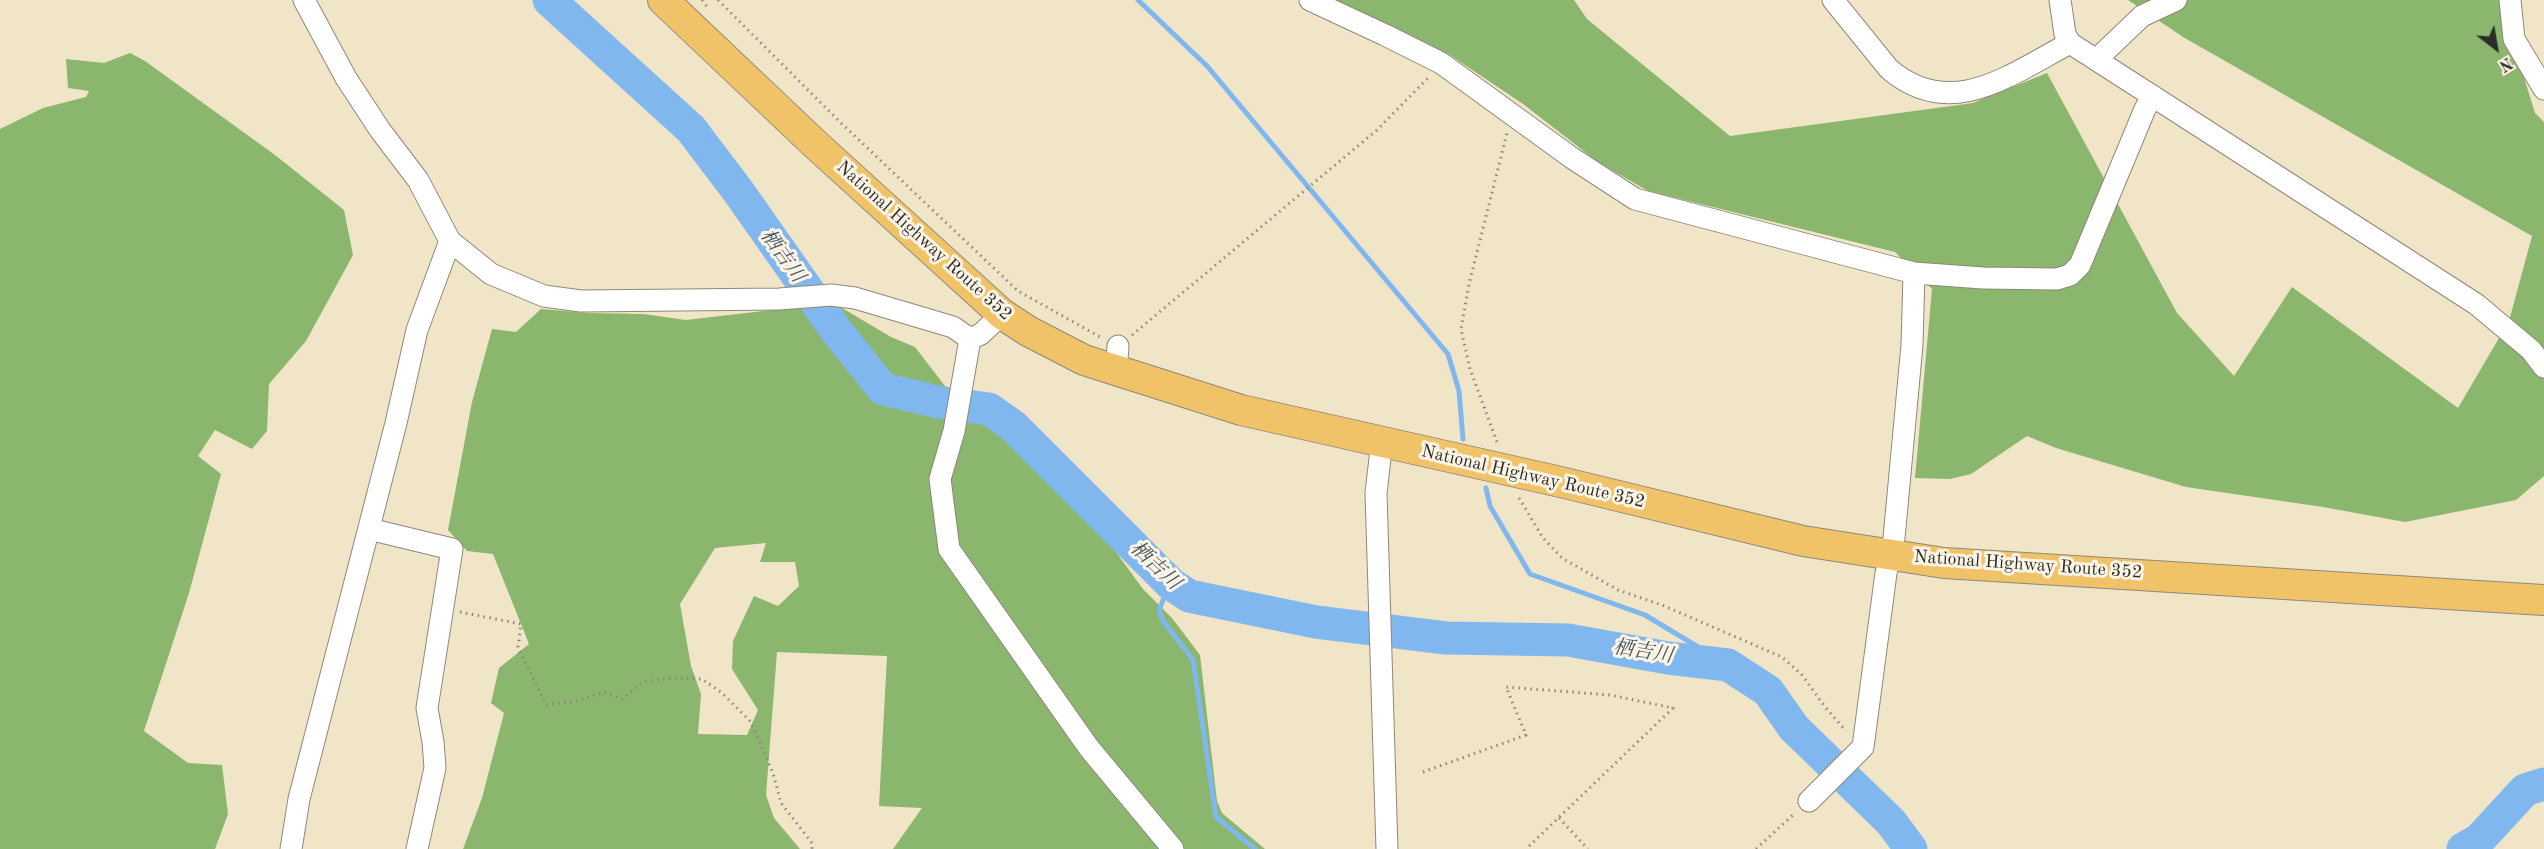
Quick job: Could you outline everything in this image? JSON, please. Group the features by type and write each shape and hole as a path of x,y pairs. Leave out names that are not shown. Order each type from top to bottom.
{"highway":[{"name":"National Highway Route 352","path":"663,0 815,144 1002,314 1028,331 1084,360 1117,359 1241,410 1382,441 1803,541 1865,552 1944,562 2544,600"}],"street":[{"path":"304,0 346,78 380,130 418,180 450,241 491,274 544,296 581,301 779,299 831,295 855,298 953,327 970,339"},
{"path":"1310,0 1440,63 1572,158 1635,199 1914,273 2025,279 2057,279 2070,275 2080,265 2145,109 2153,96"},
{"path":"1833,0 1889,69 1900,78 1917,86 1945,94 1964,93 1984,86 2070,43"},
{"path":"2060,0 2065,34 2070,43 2476,304 2540,351"},
{"path":"2097,59 2142,16 2176,0"},
{"path":"2510,0 2514,39 2544,88"},
{"path":"291,849 299,799 396,423 417,330 450,241"},
{"path":"1809,801 1860,751 1886,573 1891,554 1912,345 1914,273"},
{"path":"970,339 981,334 1002,314"},
{"path":"970,339 954,431 940,479 949,549 1089,748 1173,849"},
{"path":"1382,441 1376,493 1387,849"},
{"path":"369,529 452,549 427,708 434,742 435,768 417,849"}],"path":[{"path":"718,0 840,122 1018,291 1078,327 1117,359 1377,130 1417,91 1440,63"},
{"path":"1512,114 1469,284 1461,329 1470,369 1499,450 1503,471 1543,538 1562,558 1618,590 1662,605 1782,657 1802,675 1824,707 1860,751"},
{"path":"442,610 521,624 518,647 546,705 577,701 604,692 622,699 643,682 671,678 702,679 722,693 752,722 773,773 782,803 812,843 812,849"},
{"path":"1422,772 1526,735 1506,687 1610,695 1673,708 1526,849"},
{"path":"1756,849 1809,801"},
{"path":"1558,818 1588,849"}],"green space":[{"path":"1335,0 1574,0 1587,19 1730,136 1973,103 2047,73 2177,313 2234,376 2292,287 2458,408 2509,321 2532,236 2183,37 2128,0 2500,0 2535,113 2544,122 2544,476 2516,500 2405,522 2323,507 2186,487 2056,448 2027,436 1971,474 1950,479 1915,478 1932,289 1895,252 1648,191 1598,162 1523,104 1450,55"},
{"path":"130,53 145,61 275,155 344,210 353,255 306,341 269,384 267,431 252,449 215,430 198,456 221,474 189,593 144,731 188,763 222,765 228,814 215,849 0,849 0,129 43,108 86,97 89,91 68,88 66,59 104,63"},
{"path":"789,308 842,308 891,337 915,347 945,386 993,427 1002,438 1016,445 1040,467 1054,485 1080,505 1091,525 1113,548 1143,589 1172,618 1200,655 1217,801 1222,813 1265,849 893,849 922,808 879,806 887,656 777,652 766,795 774,818 800,849 463,849 482,798 504,713 491,703 499,668 529,644 493,554 467,551 448,530 472,402 492,329 516,332 541,309 643,314 686,320","holes":["766,543 760,562 795,562 799,586 778,606 754,596 733,641 732,669 758,710 747,735 698,734 701,694 691,666 680,604 715,548"]}],"waterway":[{"name":"栖吉川","path":"549,0 691,129 738,191 835,329 883,389 938,402 989,409 1013,426 1171,584 1189,596 1316,622 1446,638 1568,640 1668,658 1728,665 1768,691 1794,728 1891,822 1911,849"},
{"path":"1138,0 1207,66 1448,354 1459,391 1463,439"},
{"path":"1486,488 1490,506 1530,574 1645,615 1728,665"},
{"path":"1171,584 1159,611 1163,621 1193,660 1216,817 1255,849"},
{"name":"栖吉川","path":"2463,849 2479,840 2525,790 2544,784"}]}
